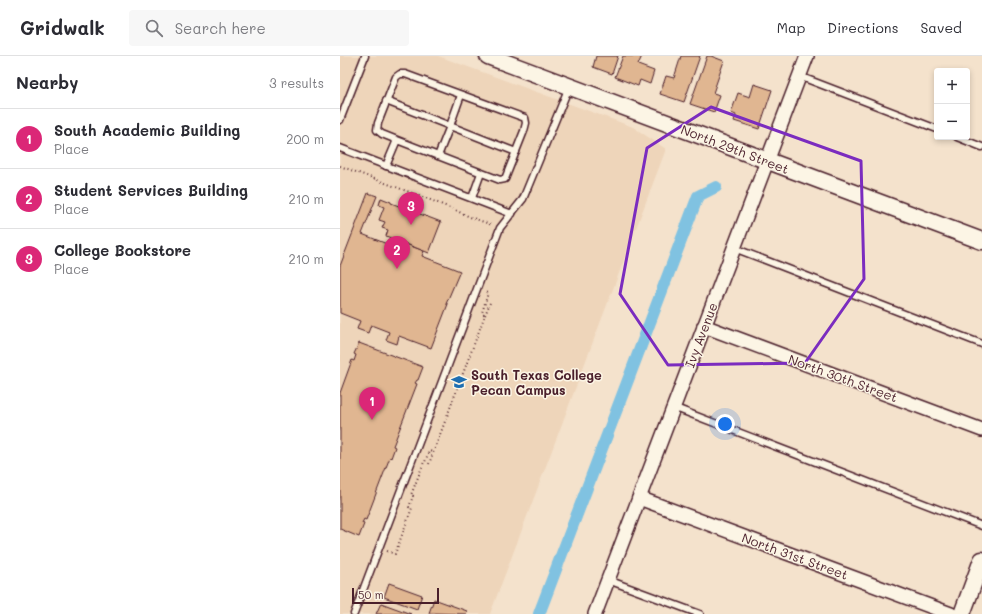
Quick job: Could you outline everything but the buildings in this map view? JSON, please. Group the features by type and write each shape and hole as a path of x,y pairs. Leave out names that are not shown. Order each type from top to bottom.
{"street":[{"name":"North 29th Street","path":"488,56 982,241"},
{"name":"Ivy Avenue","path":"595,614 807,56"},
{"name":"North 30th Street","path":"704,326 982,430"},
{"name":"North 31st Street","path":"639,498 951,614"},
{"path":"962,614 982,560"}],"lane":[{"path":"340,120 365,56"},
{"path":"400,74 405,74 525,118 526,123 524,131 505,179 500,180 382,134 377,130 386,101 396,77 400,74"},
{"path":"799,76 934,128"},
{"path":"354,614 500,228 523,199 569,86"},
{"path":"438,156 461,95"},
{"path":"386,101 516,152"},
{"path":"386,166 397,140"},
{"path":"964,140 982,147"},
{"path":"340,148 512,214"},
{"path":"472,198 481,173"},
{"path":"734,248 982,344"},
{"path":"673,407 982,526"},
{"path":"608,580 700,614"}],"path":[{"path":"340,166 500,228"},
{"path":"479,284 488,293 482,313 485,314"},
{"path":"429,464 490,303"},
{"path":"379,548 395,554 412,508 409,507 413,496 411,495 417,478 429,451 433,452"}],"highlighted area":[{"path":"711,107 861,161 864,279 805,363 668,365 620,294 647,148"}],"shaded area":[{"name":"South Texas College Pecan Campus","path":"340,56 438,56 633,127 666,149 490,614 340,614"}],"waterway":[{"path":"539,614 698,196 716,187"}],"place":[{"name":"College Bookstore","path":"411,225"},
{"name":"Student Services Building","path":"397,269"},
{"name":"South Texas College Pecan Campus","path":"459,382"},
{"name":"South Academic Building","path":"372,420"}]}
